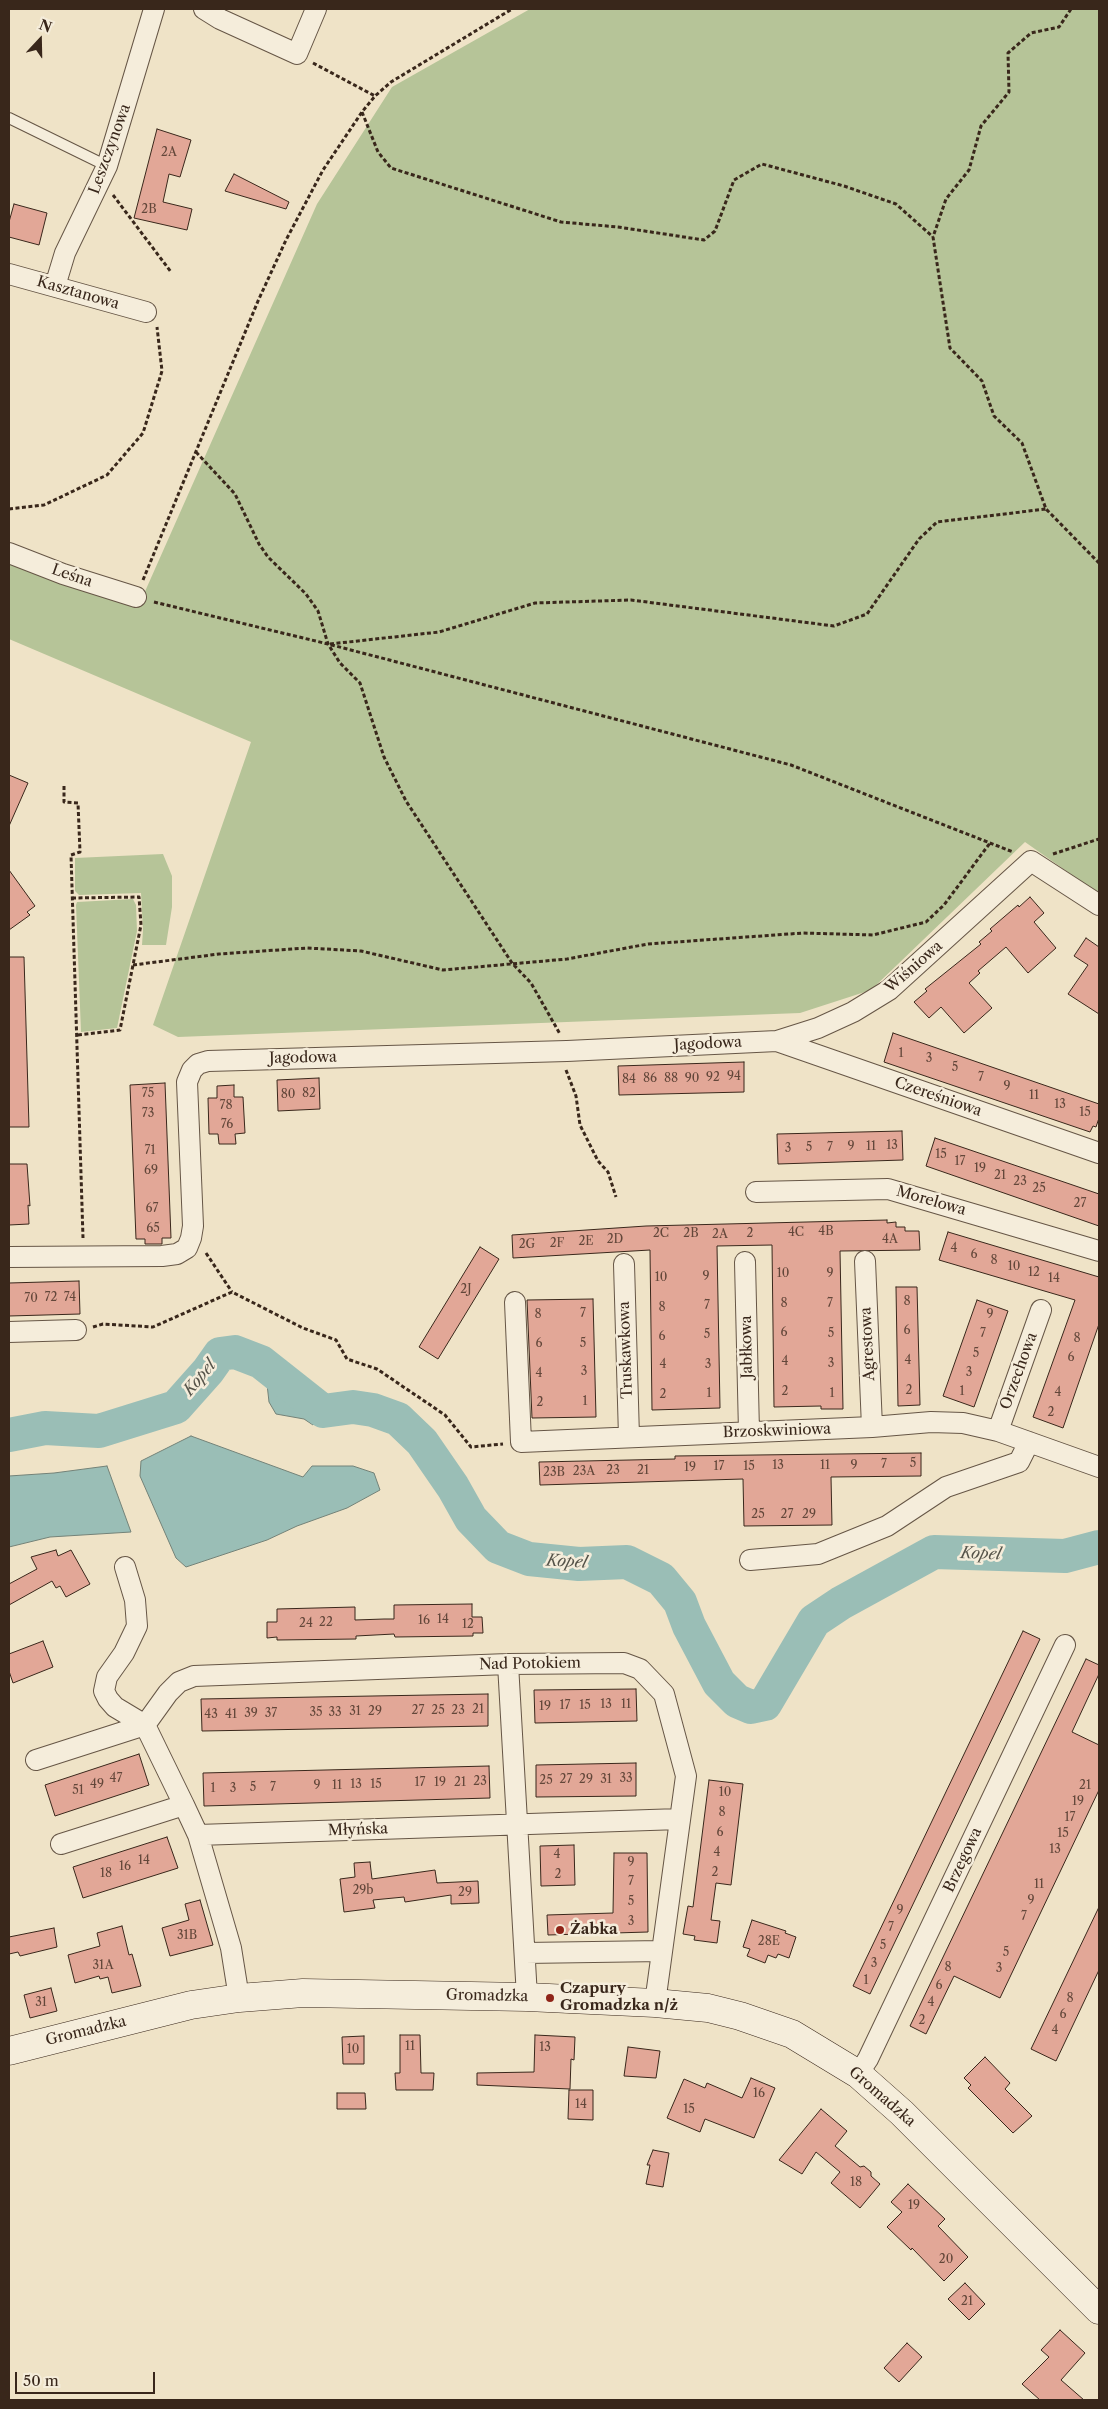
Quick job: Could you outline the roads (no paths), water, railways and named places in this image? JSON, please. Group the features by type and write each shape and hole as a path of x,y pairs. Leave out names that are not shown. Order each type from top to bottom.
{"street":[{"name":"Leszczynowa","path":"55,286 64,254 103,175 154,9"},
{"path":"204,9 220,19 297,54 316,9"},
{"name":"Kasztanowa","path":"9,274 146,312"},
{"name":"Leśna","path":"9,553 63,574 136,597"},
{"name":"Wiśniowa","path":"777,1040 818,1028 853,1012 889,990 1031,861 1099,905"},
{"name":"Jagodowa","path":"9,1257 162,1256 177,1254 187,1248 193,1226 187,1082 192,1070 198,1064 208,1060 566,1051 777,1040"},
{"name":"Czereśniowa","path":"777,1040 1099,1153"},
{"name":"Morelowa","path":"756,1192 888,1189 1099,1251"},
{"name":"Agrestowa","path":"865,1261 872,1427"},
{"name":"Jabłkowa","path":"745,1262 749,1432"},
{"name":"Truskawkowa","path":"624,1264 629,1437"},
{"name":"Brzoskwiniowa","path":"515,1302 521,1442 872,1427 939,1422 963,1424 998,1432 1099,1467"},
{"name":"Orzechowa","path":"998,1432 1041,1310"},
{"path":"9,1332 76,1330"},
{"path":"750,1560 818,1554 887,1526 946,1487 1019,1462 1029,1442"},
{"path":"125,1567 135,1600 137,1626 124,1654 107,1677 104,1690 108,1700 115,1707 145,1726 198,1835 231,1948 239,1998"},
{"name":"Brzegowa","path":"858,2074 872,2050 1065,1645"},
{"name":"Nad Potokiem","path":"145,1726 168,1693 180,1682 194,1676 508,1664 624,1663 640,1669 651,1678 664,1694 686,1776 655,2003"},
{"path":"508,1664 527,1997"},
{"path":"36,1760 145,1726"},
{"path":"61,1844 184,1805"},
{"name":"Młyńska","path":"198,1835 680,1819"},
{"path":"525,1953 662,1951"},
{"name":"Gromadzka","path":"9,2051 153,2014 239,1998 303,1993 527,1997 655,2003 708,2008 770,2025 806,2041 858,2074 902,2113 1099,2310"}],"lane":[{"path":"9,118 103,175"}],"water":[{"path":"283,1365 296,1370 320,1389 332,1403 313,1425 304,1419 276,1414 269,1402 267,1384 271,1369"},
{"path":"191,1436 303,1477 312,1466 353,1466 374,1473 380,1490 347,1508 297,1526 267,1540 186,1567 176,1558 140,1476 141,1461"},
{"path":"107,1466 131,1532 50,1537 9,1547 9,1476 54,1473"}],"waterway":[{"name":"Kopel","path":"9,1435 45,1428 99,1431 176,1407 208,1371 220,1354 235,1352 261,1362 323,1411 353,1407 373,1410 398,1419 422,1442 453,1487 471,1519 498,1547 529,1559 579,1564 627,1562 661,1579 680,1602 689,1626 719,1683 737,1701 751,1707 765,1704 814,1621 841,1603 934,1552 1065,1556 1099,1547"}],"place":[{"name":"Żabka","path":"560,1930"},
{"name":"Czapury Gromadzka n/ż","path":"550,1998"}]}
